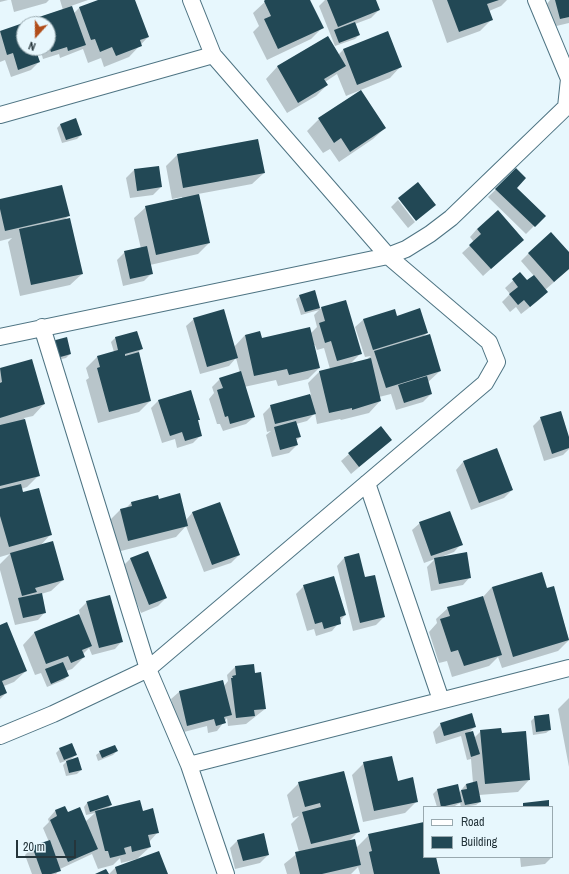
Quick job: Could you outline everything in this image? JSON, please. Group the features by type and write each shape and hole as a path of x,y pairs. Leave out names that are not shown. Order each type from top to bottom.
{"street":[{"path":"0,736 53,714 148,669 485,383 498,362 490,342 388,256 213,55 190,0"},
{"path":"0,337 42,327 388,256 406,249 451,218 566,107 569,78 536,0"},
{"path":"0,115 213,55"},
{"path":"42,327 148,669 189,765 226,874"},
{"path":"367,484 441,700"},
{"path":"189,765 569,668"}],"building":[{"path":"98,0 135,0 149,37 140,40 142,46 116,56 112,47 100,52 95,39 91,40 79,7"},
{"path":"310,0 324,28 278,49 264,19 271,16 264,1"},
{"path":"327,0 376,0 380,10 338,27"},
{"path":"447,0 499,0 487,4 493,20 459,32"},
{"path":"555,0 569,0 569,17 560,19"},
{"path":"72,6 86,45 68,51 67,47 56,50 56,16 42,16"},
{"path":"355,22 360,35 339,43 334,30"},
{"path":"16,25 16,56 38,56 40,62 18,70 13,53 7,55 0,31"},
{"path":"388,31 402,67 357,85 343,49"},
{"path":"328,36 346,66 324,79 328,85 298,103 277,66"},
{"path":"361,90 386,128 350,152 341,138 334,143 318,118"},
{"path":"76,118 82,135 66,140 60,124"},
{"path":"258,139 265,173 183,188 177,154"},
{"path":"159,166 162,187 137,191 134,169"},
{"path":"516,168 526,178 517,188 546,216 535,227 495,189"},
{"path":"418,182 436,205 416,221 398,198"},
{"path":"62,185 70,216 5,231 0,209 0,199"},
{"path":"199,194 210,243 156,255 145,206"},
{"path":"498,210 524,240 491,269 469,245 481,234 477,229"},
{"path":"70,218 83,274 31,285 19,229"},
{"path":"551,232 569,252 569,269 554,282 528,253"},
{"path":"147,246 153,274 130,279 124,251"},
{"path":"520,272 527,280 534,275 548,292 530,307 524,300 518,305 509,294 518,287 512,279"},
{"path":"315,290 320,308 305,312 299,295"},
{"path":"346,300 362,354 337,361 331,341 325,343 319,323 325,321 321,307"},
{"path":"420,308 428,333 373,350 363,319 395,309 397,316"},
{"path":"224,309 238,358 207,367 193,318"},
{"path":"310,327 320,368 289,375 287,369 254,376 245,335 260,331 262,338"},
{"path":"137,331 143,349 125,354 125,356 139,352 151,401 109,412 97,368 100,367 97,356 118,350 115,337"},
{"path":"430,334 441,371 386,388 374,351"},
{"path":"67,337 71,354 57,358 52,341"},
{"path":"371,358 381,401 352,410 352,408 329,413 319,371"},
{"path":"32,359 45,404 0,418 0,383 2,382 0,368"},
{"path":"241,371 255,417 230,424 228,416 225,417 217,390 223,388 219,378"},
{"path":"427,376 432,394 404,403 398,385"},
{"path":"191,390 200,420 198,420 202,436 185,441 182,432 170,436 158,400"},
{"path":"310,394 316,414 275,424 270,405"},
{"path":"561,411 569,437 569,448 552,454 540,417"},
{"path":"25,419 40,476 0,486 0,425"},
{"path":"296,421 301,437 296,438 298,445 280,450 274,427"},
{"path":"381,426 392,440 359,467 348,453"},
{"path":"497,448 513,490 479,503 463,461"},
{"path":"21,484 23,492 39,488 52,535 9,547 0,516 0,489"},
{"path":"180,493 188,526 128,541 120,509 132,506 131,502 158,495 159,499"},
{"path":"220,502 240,555 212,565 192,512"},
{"path":"450,511 463,545 431,556 419,522"},
{"path":"53,541 64,580 35,588 37,592 22,596 10,553"},
{"path":"148,551 167,598 149,605 130,558"},
{"path":"467,552 471,578 439,584 434,558"},
{"path":"359,553 365,577 375,575 385,617 360,623 344,557"},
{"path":"542,572 547,588 554,586 569,640 513,657 492,587"},
{"path":"334,576 346,615 340,617 341,624 324,629 322,622 315,624 303,585"},
{"path":"42,593 46,613 23,618 18,598"},
{"path":"110,595 123,642 99,648 86,601"},
{"path":"483,596 502,655 464,666 458,650 451,652 440,619 450,616 447,607"},
{"path":"79,614 92,646 82,650 85,657 71,663 68,656 46,664 34,632"},
{"path":"7,622 27,671 2,681 7,693 0,696 0,625"},
{"path":"63,662 69,676 51,684 45,669"},
{"path":"254,664 255,673 261,672 266,709 254,710 255,716 236,718 231,678 233,678 232,676 236,675 235,666"},
{"path":"223,680 232,715 224,717 226,723 216,726 214,719 187,726 179,691"},
{"path":"472,713 476,727 444,736 440,723"},
{"path":"549,714 551,730 536,732 534,716"},
{"path":"501,728 502,733 526,731 530,780 485,784 480,730"},
{"path":"473,731 480,754 471,757 465,733"},
{"path":"72,743 77,755 64,760 59,748"},
{"path":"115,745 118,751 102,758 99,751"},
{"path":"392,756 398,781 413,777 418,802 374,811 363,762"},
{"path":"78,757 82,770 69,773 66,761"},
{"path":"344,771 360,832 311,844 302,812 321,807 320,803 305,807 298,782"},
{"path":"477,781 481,802 465,805 461,790 467,789 466,784"},
{"path":"458,784 462,802 441,806 437,789"},
{"path":"108,795 112,805 90,812 87,802"},
{"path":"140,800 143,811 153,808 159,833 148,835 151,847 132,852 131,846 124,848 126,854 110,858 108,851 105,851 95,811"},
{"path":"549,800 549,806 523,806 523,803"},
{"path":"65,806 68,812 80,807 98,849 68,862 50,820 57,816 55,810"},
{"path":"423,822 423,858 436,858 440,874 374,874 369,852 372,851 368,834"},
{"path":"264,833 269,855 243,861 237,840"},
{"path":"355,839 361,865 322,874 300,874 295,852"},
{"path":"50,840 61,871 51,874 42,874 32,846"},
{"path":"159,851 168,874 117,874 115,867"},
{"path":"106,869 109,874 95,874"}]}
